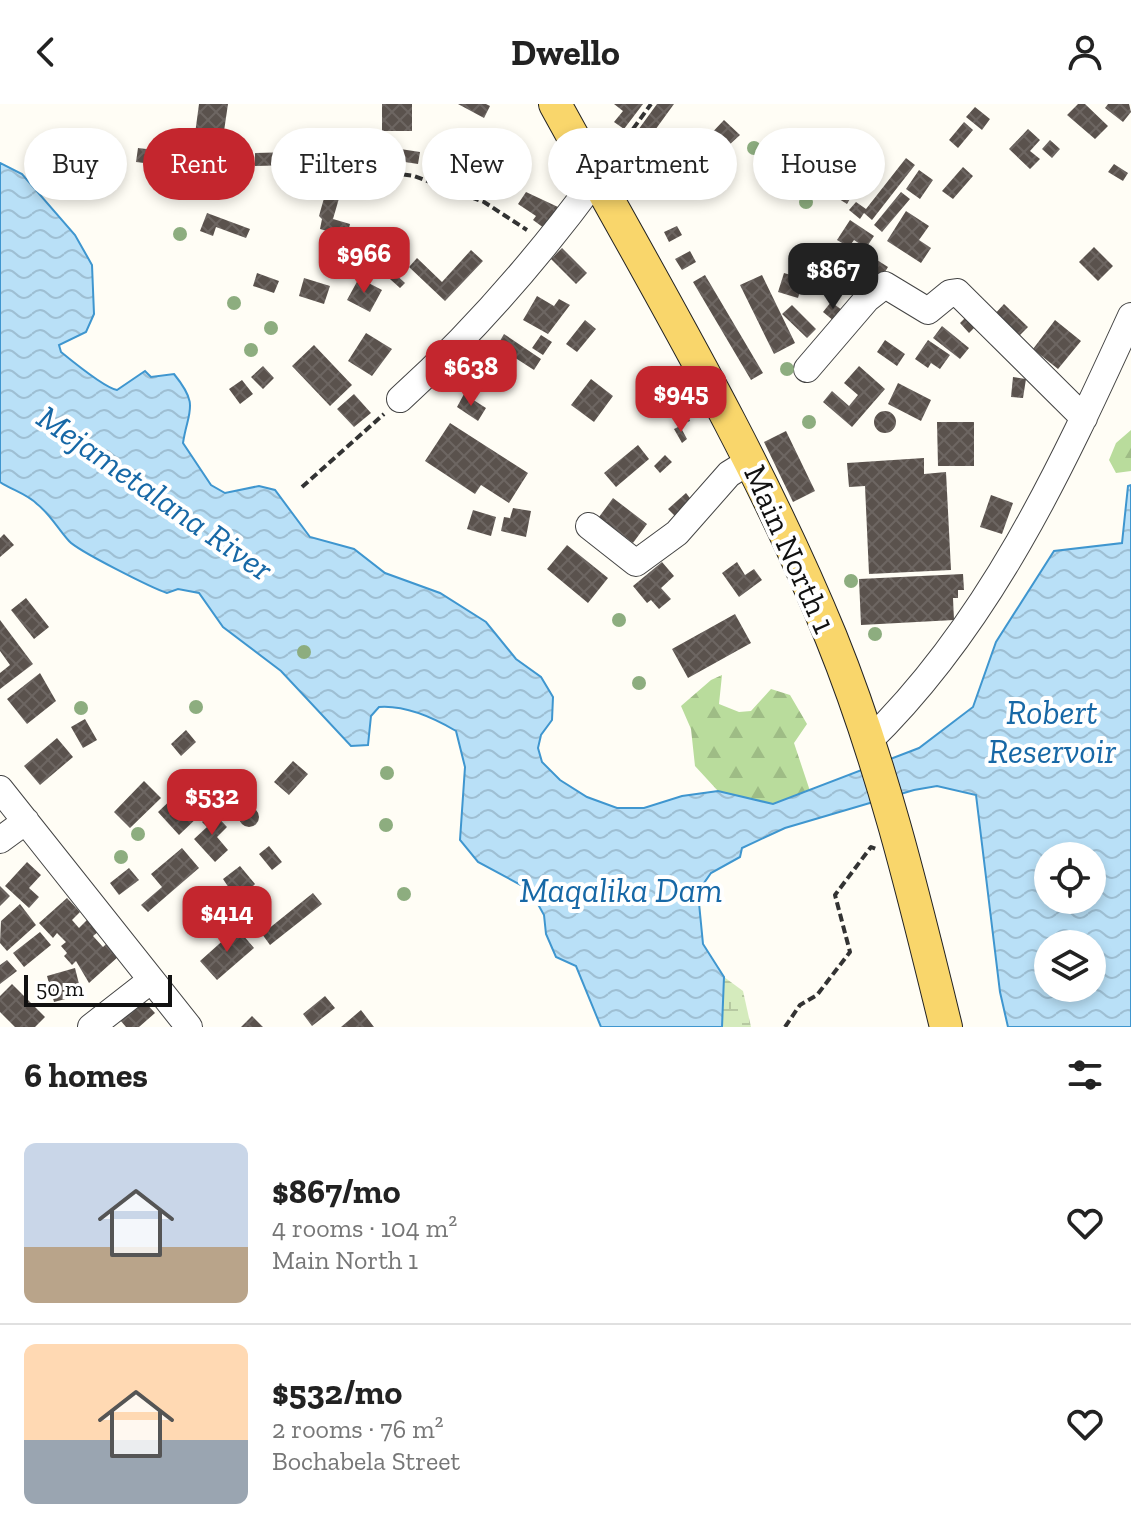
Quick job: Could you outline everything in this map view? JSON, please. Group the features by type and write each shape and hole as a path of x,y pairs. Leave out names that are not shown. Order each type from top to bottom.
{"main road":[{"name":"Main North 1","path":"555,104 568,128"},
{"name":"Main North 1","path":"607,200 750,461 832,640 906,861 946,1027"}],"street":[{"path":"400,399 468,336 550,242 581,200"},
{"path":"807,369 867,299 885,285 928,311 950,293 957,292 1084,418"},
{"path":"869,748 914,698 1004,573 1084,418 1120,360 1131,316"},
{"path":"589,526 636,563 677,533 729,474 750,461"},
{"path":"0,789 189,1027"},
{"path":"0,840 26,821"},
{"path":"91,1027 150,981"}],"path":[{"path":"633,128 651,104"},
{"path":"406,175 484,202 550,242"},
{"path":"302,487 400,399"},
{"path":"785,1027 800,1005 817,995 850,952 835,895 871,847 892,861 906,861"}],"green space":[{"path":"1131,430 1131,471 1116,473 1109,460 1116,443"},
{"path":"722,675 719,704 739,712 751,711 771,689 790,695 807,724 794,743 810,791 773,805 718,791 695,766 691,729 681,706 711,680"},
{"path":"724,977 743,991 751,1027 722,1027"}],"water":[{"name":"Maqalika Dam","path":"0,163 22,174 24,200 45,200 75,235 92,265 94,314 86,332 59,345 61,352 117,390 145,371 151,377 174,374 190,401 183,443 211,485 225,493 259,486 275,490 310,537 354,549 385,573 440,593 486,622 516,659 541,677 553,697 552,720 541,735 538,748 542,762 560,780 587,797 617,808 644,808 682,796 718,791 773,804 919,748 973,707 996,642 1054,551 1122,543 1128,486 1131,485 1131,1027 1008,1027 1000,992 976,795 937,786 785,828 742,848 740,857 711,873 702,886 699,903 703,944 724,977 722,1027 601,1027 576,966 556,957 546,934 544,915 530,890 478,862 460,840 465,767 456,731 419,713 379,707 371,716 368,745 351,746 281,671 223,627 199,593 178,589 167,593 100,561 69,541 46,512 0,482"}],"building":[{"path":"199,104 228,104 224,128 196,128"},
{"path":"382,104 412,104 412,131 382,128"},
{"path":"458,104 486,104 490,106 484,118"},
{"path":"614,104 643,104 625,128 614,122 623,111"},
{"path":"657,104 674,104 657,128 639,128"},
{"path":"1078,104 1085,104 1108,126 1095,139 1067,115"},
{"path":"1108,104 1129,104 1131,112 1123,122 1105,108"},
{"path":"975,107 990,119 982,130 966,117"},
{"path":"724,120 733,128 716,128"},
{"path":"964,122 973,130 958,148 949,140"},
{"path":"1028,129 1040,140 1030,151 1040,159 1030,169 1009,149"},
{"path":"1050,140 1060,149 1052,158 1042,149"},
{"path":"138,148 143,149 143,163 136,162"},
{"path":"406,150 420,152 418,164 406,162"},
{"path":"255,153 271,153 271,166 255,166"},
{"path":"906,158 915,165 872,220 864,213 860,219 849,210 856,202 866,209 873,200 885,200 885,185"},
{"path":"1114,164 1128,173 1123,181 1108,172"},
{"path":"963,167 973,176 953,199 942,191"},
{"path":"919,170 933,180 920,199 906,189"},
{"path":"901,192 910,199 882,232 874,225"},
{"path":"532,195 558,207 544,228 533,220 536,216 518,204 521,200 532,200"},
{"path":"324,200 339,200 333,219 350,224 347,237 320,229 322,219 319,216"},
{"path":"906,211 929,226 919,240 931,248 921,263 887,241"},
{"path":"207,213 250,229 246,238 216,227 213,236 200,231"},
{"path":"850,220 874,236 866,248 854,240 849,247 837,240"},
{"path":"677,226 682,235 669,242 664,232"},
{"path":"1094,247 1113,266 1098,281 1079,262"},
{"path":"367,248 405,283 400,288 362,254"},
{"path":"562,248 587,273 576,284 551,259"},
{"path":"471,250 483,261 445,301 409,267 417,258 442,282"},
{"path":"690,251 696,262 682,270 675,259"},
{"path":"877,260 888,267 880,280 869,273"},
{"path":"257,273 279,281 274,293 253,286"},
{"path":"784,273 804,279 798,298 778,292"},
{"path":"705,275 763,373 751,380 693,282"},
{"path":"762,275 795,343 774,354 740,285"},
{"path":"304,278 330,286 324,304 299,296"},
{"path":"359,278 382,290 370,312 347,300"},
{"path":"537,296 554,306 559,299 570,305 548,334 523,320"},
{"path":"831,302 842,310 834,321 823,312"},
{"path":"1004,304 1028,327 1016,339 993,316"},
{"path":"792,305 816,329 807,338 782,314"},
{"path":"966,317 975,327 969,333 960,323"},
{"path":"585,320 596,329 577,352 566,344"},
{"path":"1055,320 1081,341 1058,369 1033,349"},
{"path":"942,326 969,348 960,359 933,338"},
{"path":"366,333 392,349 372,376 348,361"},
{"path":"504,334 541,359 534,370 497,346"},
{"path":"541,335 552,342 543,355 532,348"},
{"path":"885,340 905,354 897,366 877,352"},
{"path":"928,340 950,355 940,369 931,363 928,368 915,359"},
{"path":"314,345 352,385 330,406 292,366"},
{"path":"263,366 274,378 263,389 251,377"},
{"path":"859,366 885,389 852,427 823,402 832,391 849,406 858,395 844,383"},
{"path":"1013,377 1026,379 1023,398 1011,397"},
{"path":"591,379 613,396 594,422 571,405"},
{"path":"242,380 253,394 240,404 229,389"},
{"path":"898,383 931,400 921,421 888,404"},
{"path":"354,394 371,413 354,427 337,409"},
{"path":"464,394 486,408 478,421 457,407"},
{"path":"682,402 690,421 683,424 674,405"},
{"path":"885,411 893,414 896,422 893,430 885,433 877,430 874,422 877,414"},
{"path":"937,422 974,422 974,466 938,466"},
{"path":"450,423 528,473 509,503 481,485 475,494 425,461"},
{"path":"680,426 687,439 682,443 674,429"},
{"path":"786,431 815,491 793,502 764,442"},
{"path":"638,445 649,459 616,487 604,473"},
{"path":"665,455 672,462 660,473 654,466"},
{"path":"924,458 924,474 946,472 951,570 869,574 865,486 849,487 847,463"},
{"path":"686,493 696,506 679,520 668,509"},
{"path":"991,495 1013,503 1002,534 980,527"},
{"path":"613,498 647,524 633,543 599,517"},
{"path":"513,508 531,511 526,537 501,531 504,517 510,518"},
{"path":"473,510 496,517 491,536 467,529"},
{"path":"4,534 14,545 0,557 0,538"},
{"path":"567,545 608,578 588,603 547,569"},
{"path":"662,562 674,576 661,588 671,599 659,609 651,600 647,603 633,586"},
{"path":"737,562 745,575 754,569 762,580 739,597 722,573"},
{"path":"963,574 964,590 958,590 958,598 953,598 954,620 861,625 859,579"},
{"path":"26,598 49,627 34,639 11,610"},
{"path":"735,614 751,643 688,678 672,649"},
{"path":"0,620 33,664 0,689 0,673 10,665 0,651"},
{"path":"40,673 56,701 27,724 7,699"},
{"path":"85,719 97,740 83,748 71,727"},
{"path":"186,730 196,742 181,756 171,744"},
{"path":"57,738 73,757 40,785 24,766"},
{"path":"293,761 308,774 289,795 274,782"},
{"path":"144,781 161,798 130,828 114,812"},
{"path":"179,792 200,815 179,835 158,812"},
{"path":"249,807 256,810 259,817 256,824 249,827 242,824 239,817 242,810"},
{"path":"213,812 227,827 217,837 228,850 215,862 194,839 207,827 202,822"},
{"path":"269,846 282,862 272,870 259,854"},
{"path":"182,848 199,868 148,912 141,905 162,887 151,874"},
{"path":"27,862 41,875 29,888 39,897 29,908 5,886"},
{"path":"240,866 255,884 252,887 257,894 241,906 223,879"},
{"path":"129,868 139,880 119,895 110,883"},
{"path":"0,886 10,896 0,906"},
{"path":"313,893 322,904 270,945 262,934"},
{"path":"67,898 80,912 72,920 79,928 87,920 98,932 93,936 103,947 108,942 119,956 89,983 76,961 72,965 64,956 67,953 61,946 66,942 57,933 53,938 39,923"},
{"path":"20,904 36,925 7,951 0,943 1,921"},
{"path":"237,928 254,948 217,980 200,961"},
{"path":"40,932 51,945 24,967 13,953"},
{"path":"7,960 17,971 0,984 0,965"},
{"path":"75,968 80,988 71,990 73,997 54,1002 47,976"},
{"path":"12,984 45,1017 35,1027 15,1027 0,1012 0,996"},
{"path":"325,996 335,1008 312,1026 303,1014"},
{"path":"143,1000 155,1013 139,1027 126,1027 120,1020"},
{"path":"361,1010 374,1027 341,1027"},
{"path":"252,1016 263,1027 241,1027"}],"water label":[{"name":"Mejametalana River","path":"155,493"},
{"name":"Robert Reservoir","path":"1052,732"}]}
